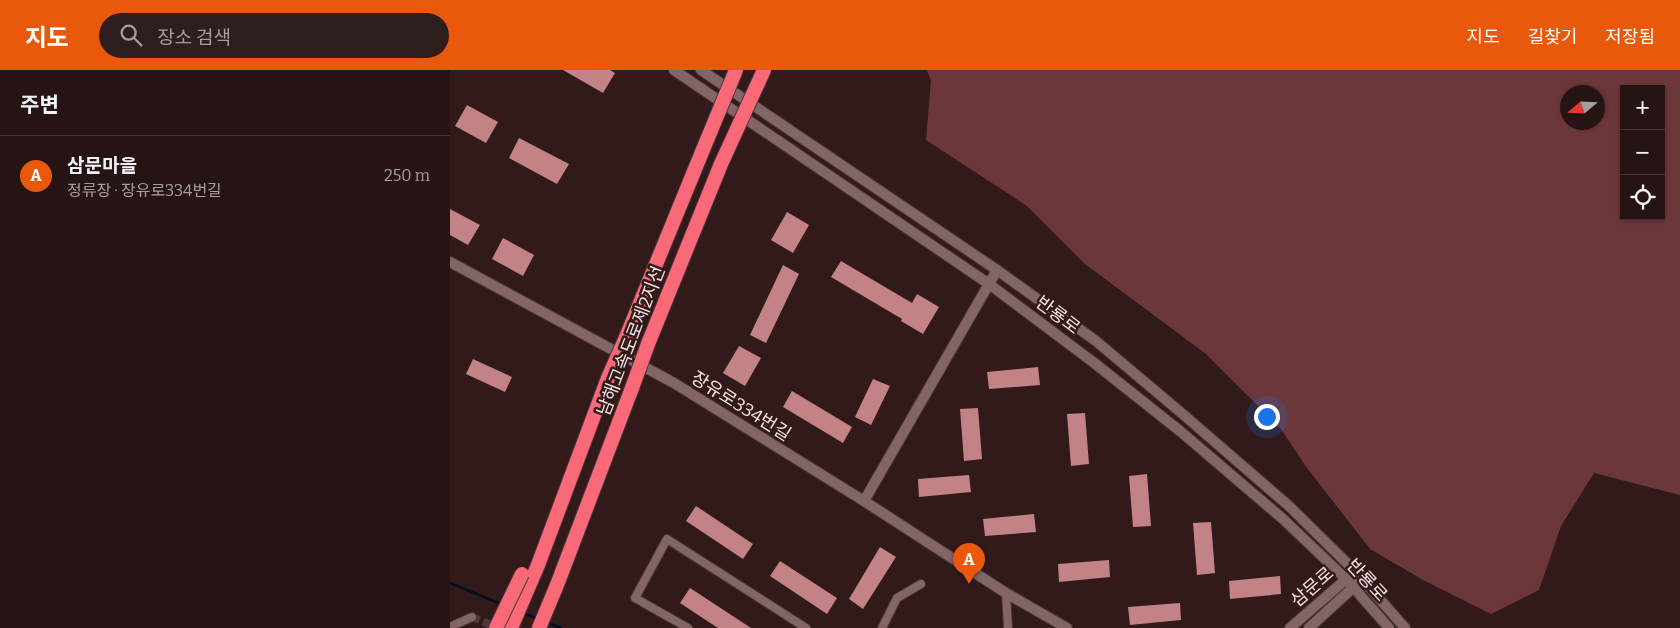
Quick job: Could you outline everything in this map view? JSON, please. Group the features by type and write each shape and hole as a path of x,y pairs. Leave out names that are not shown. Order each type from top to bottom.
{"highway":[{"name":"남해고속도로제2지선","path":"511,628 538,565 608,378 736,70"},
{"name":"남해고속도로제2지선","path":"539,628 648,344 721,164 764,70"},
{"path":"496,628 567,488"}],"street":[{"name":"반룡로","path":"674,70 989,284 1093,362 1180,431 1283,519 1346,579 1389,628"},
{"name":"반룡로","path":"702,70 997,270 1096,341 1289,506 1359,576 1405,628"},
{"name":"장유로334번길","path":"450,262 674,383 864,501 1006,593 1068,628"},
{"path":"864,501 997,270"},
{"path":"688,628 636,598 667,539 806,628"},
{"name":"삼문로","path":"1290,628 1346,579 1359,576"},
{"name":"삼문로","path":"1309,628 1353,587 1359,576"},
{"path":"882,628 897,598 921,584"},
{"path":"1006,593 1008,628"},
{"path":"451,624 472,617"}],"shaded area":[{"path":"927,70 1680,70 1680,495 1594,473 1561,526 1539,590 1491,614 1423,580 1370,549 1307,468 1281,429 1206,354 1085,264 1027,206 926,140 931,81"}],"building":[{"path":"563,70 610,70 615,73 603,93"},
{"path":"467,105 498,122 486,143 455,126"},
{"path":"519,138 569,164 557,184 509,158"},
{"path":"450,209 480,225 468,245 450,235"},
{"path":"787,212 809,225 793,253 771,240"},
{"path":"503,238 534,255 523,276 492,259"},
{"path":"841,261 912,303 917,294 939,307 923,334 901,321 902,319 831,277"},
{"path":"783,265 799,274 766,343 750,335"},
{"path":"739,346 761,358 745,386 723,373"},
{"path":"473,359 512,377 505,392 466,374"},
{"path":"1038,367 1040,385 989,389 987,372"},
{"path":"873,379 890,386 871,425 855,417"},
{"path":"792,391 852,427 843,443 783,407"},
{"path":"978,408 982,459 964,461 960,409"},
{"path":"1085,413 1089,464 1071,466 1067,414"},
{"path":"1147,474 1151,526 1133,527 1129,476"},
{"path":"969,475 971,492 919,497 918,479"},
{"path":"696,506 753,544 743,559 686,521"},
{"path":"1034,514 1036,532 985,536 983,519"},
{"path":"1211,522 1215,573 1197,575 1193,523"},
{"path":"880,547 896,557 863,609 849,599"},
{"path":"1109,560 1110,577 1059,582 1058,564"},
{"path":"780,561 837,598 827,614 770,576"},
{"path":"1280,576 1281,594 1230,599 1229,581"},
{"path":"690,588 751,628 718,628 680,603"},
{"path":"1180,603 1181,620 1130,625 1128,607"}],"waterway":[{"path":"450,583 501,604"},
{"path":"523,613 538,619"},
{"path":"546,622 561,628"}],"tunnel":[{"path":"472,617 498,628"}],"place":[{"name":"삼문마을","path":"969,584"}]}
